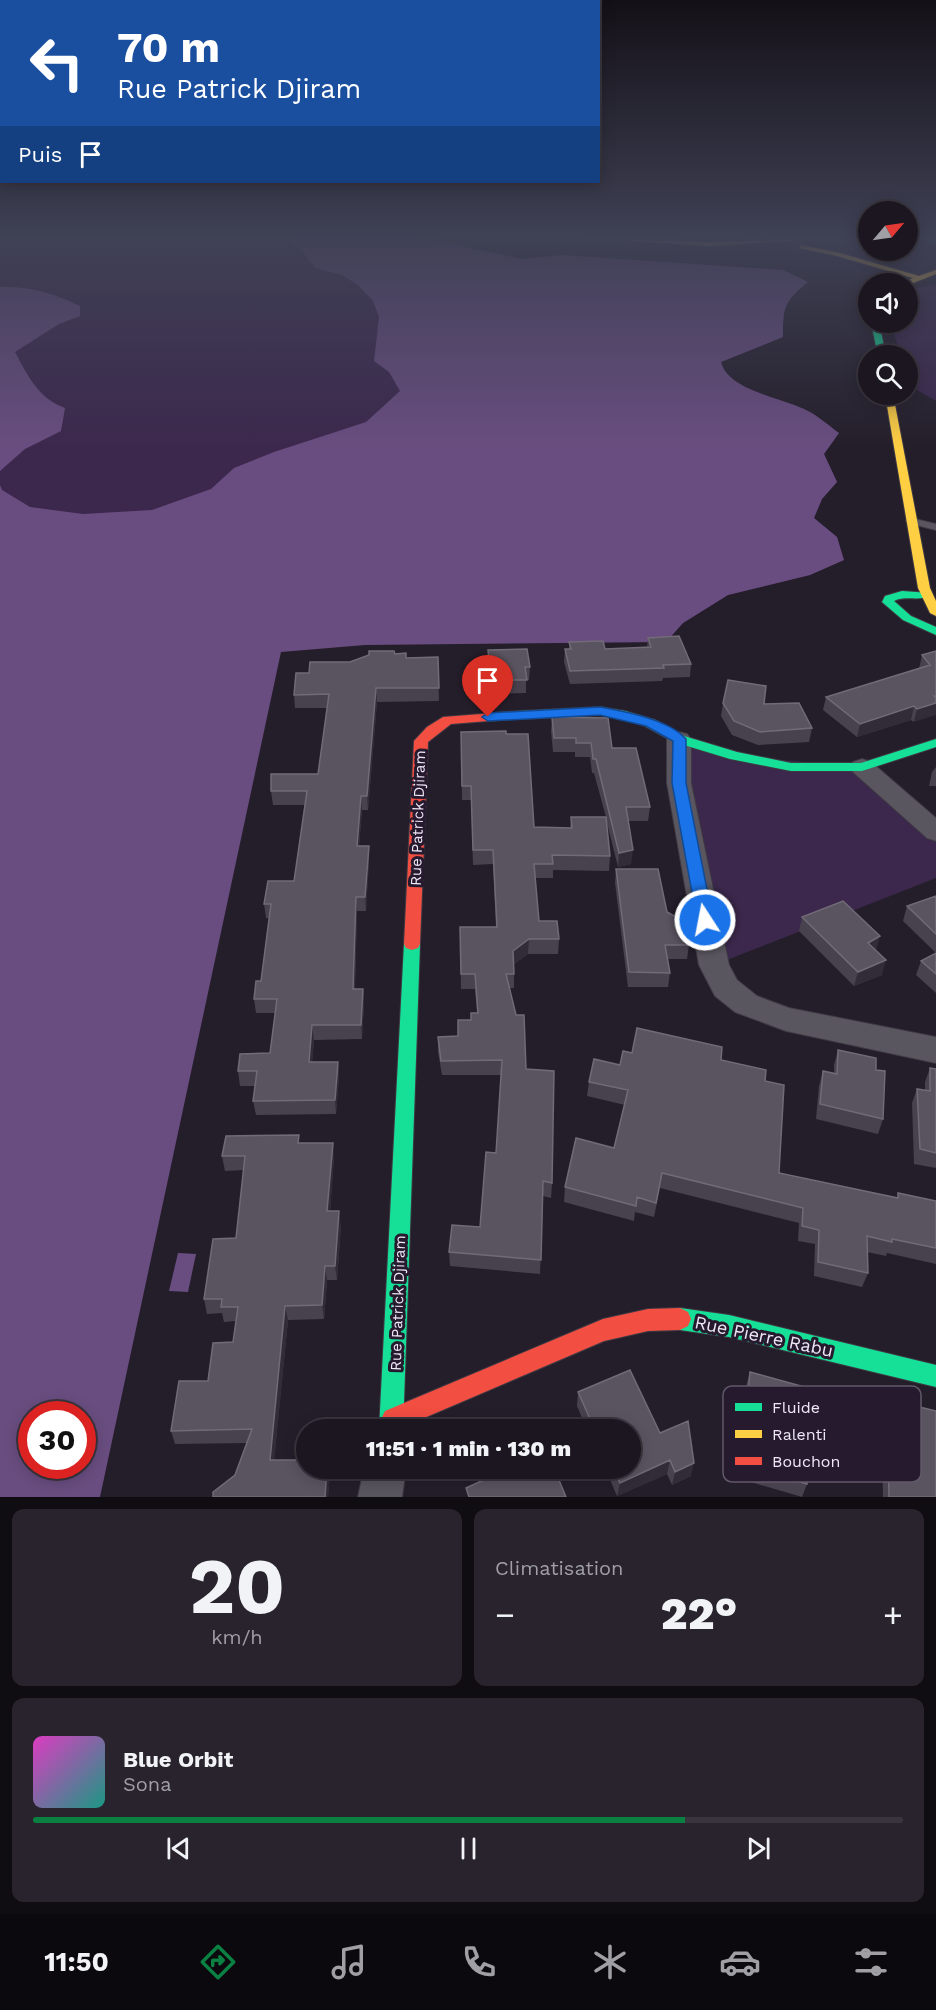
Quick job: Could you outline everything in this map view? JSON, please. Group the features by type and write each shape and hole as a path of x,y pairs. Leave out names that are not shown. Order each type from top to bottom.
{"main road":[{"path":"891,405 926,595 936,613"},
{"path":"926,595 898,594 889,598 888,602 907,618 936,631"},
{"name":"Rue Patrick Djiram","path":"392,1419 421,741 432,730 448,720 567,711 600,711 650,723 679,739 735,756 790,767 862,767 936,742"},
{"name":"Rue Pierre Rabu","path":"403,1419 603,1330 648,1320 682,1319 729,1326 936,1376"}],"street":[{"path":"679,739 679,783 714,965 726,988 746,1004 786,1019 936,1050"},
{"path":"862,767 936,832"},
{"path":"380,1497 383,1479"}],"lane":[{"path":"912,521 936,527"}],"shaded area":[{"path":"0,308 786,308 783,337 721,362 726,372 744,386 808,411 839,433 824,454 837,482 822,499 814,518 837,537 844,560 810,575 728,595 683,623 666,642 0,597"},
{"path":"0,308 80,308 80,316 59,324 15,352 29,378 41,392 65,408 61,431 25,449 0,471"},
{"path":"376,308 786,308 783,337 721,362 726,372 744,386 808,411 839,433 824,454 837,482 822,499 814,518 837,537 844,560 810,575 728,595 683,623 666,642 365,645 281,652 100,1497 0,1497 0,485 2,490 30,507 83,514 152,510 211,489 234,468 274,452 366,422 400,391 389,372 374,361 379,317"},
{"path":"918,308 936,308 936,401 918,391 918,345 898,345 893,333 918,333"},
{"path":"679,739 735,756 862,767 936,832 936,878 714,965"},
{"path":"178,1253 196,1254 188,1292 169,1291"}],"building":[{"path":"679,636 691,664 663,665 664,668 570,671 565,649 571,649 569,642 603,641 605,649 651,647 648,638"},
{"path":"527,649 530,667 525,667 527,680 491,680 488,650"},
{"path":"369,651 406,653 406,658 438,657 439,688 376,688 367,796 361,796 357,846 369,846 365,897 356,897 353,989 363,989 361,1025 312,1025 309,1062 338,1062 335,1100 253,1101 257,1071 238,1071 240,1054 270,1053 277,999 254,999 256,981 261,981 271,904 264,904 268,881 294,881 307,791 271,791 271,774 318,774 329,694 294,695 296,673 309,673 310,662 350,662 369,655"},
{"path":"936,651 936,696 934,696 936,703 917,709 914,706 860,724 826,697 930,665 922,655"},
{"path":"728,680 766,686 764,704 799,703 812,728 760,732 734,721 723,703"},
{"path":"552,717 608,718 612,748 636,748 650,807 626,807 633,850 619,853 596,759 593,759 591,743 576,743 576,738 554,738"},
{"path":"506,731 506,734 528,734 534,827 572,828 571,817 606,817 610,856 552,855 553,864 534,864 539,921 557,921 559,939 529,939 513,951 514,974 506,974 516,1015 524,1015 526,1069 554,1071 552,1183 543,1181 541,1260 449,1252 452,1225 480,1227 486,1152 496,1153 502,1060 441,1061 438,1037 458,1036 458,1020 471,1020 471,1013 478,1013 475,974 461,974 460,927 497,927 493,850 473,850 471,786 462,786 461,732"},
{"path":"616,869 658,869 667,912 685,922 689,945 665,945 670,973 629,972"},
{"path":"936,896 936,934 907,906"},
{"path":"843,901 880,936 868,943 886,960 858,972 802,917"},
{"path":"936,953 936,974 921,961"},
{"path":"637,1028 722,1047 721,1060 766,1070 765,1081 784,1085 779,1173 898,1198 898,1193 936,1201 936,1248 867,1236 868,1273 818,1262 819,1230 802,1226 803,1208 662,1173 656,1203 637,1197 636,1206 565,1187 576,1138 614,1148 628,1090 589,1082 594,1059 620,1065 623,1051 632,1053"},
{"path":"838,1050 876,1058 876,1070 885,1071 883,1119 820,1104 823,1071 837,1074"},
{"path":"930,1068 936,1069 936,1153 920,1149 917,1089 930,1091"},
{"path":"299,1135 298,1143 333,1143 327,1211 339,1211 335,1266 325,1266 322,1305 285,1306 270,1460 296,1460 296,1479 326,1479 325,1497 213,1497 213,1492 235,1475 252,1429 171,1431 179,1381 208,1381 213,1343 233,1342 238,1307 221,1307 222,1299 204,1299 213,1239 236,1238 245,1156 222,1156 226,1136"},
{"path":"630,1370 660,1433 688,1421 694,1463 675,1472 670,1460 641,1473 641,1419 590,1419 578,1392"},
{"path":"750,1372 801,1386 749,1386"},
{"path":"921,1407 936,1411 936,1497 889,1497 889,1482 921,1482"},
{"path":"486,1479 559,1479 566,1497 469,1497 466,1488"}],"traffic: fast":[{"path":"877,333 880,345"},
{"path":"926,595 902,594 889,598 888,602 907,618 936,631"},
{"path":"520,715 600,711 625,715 650,723 679,739 735,756 791,767 862,767 936,743"},
{"path":"391,1419 412,944"},
{"path":"680,1319 729,1326 936,1376"}],"traffic: slow":[{"path":"891,405 924,588 936,613"}],"traffic: jam":[{"path":"412,944 421,741 432,730 448,720 520,715"},
{"path":"393,1419 603,1330 648,1320 680,1319"}],"route":[{"path":"488,717 600,711 650,723 679,739 679,783 705,920"}]}
